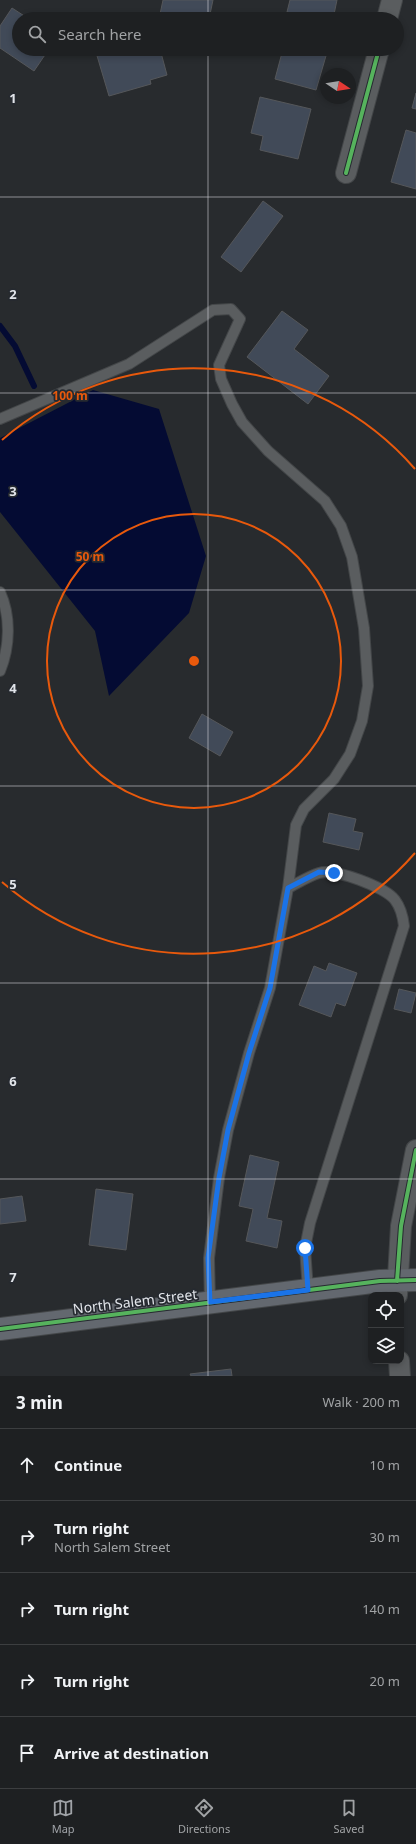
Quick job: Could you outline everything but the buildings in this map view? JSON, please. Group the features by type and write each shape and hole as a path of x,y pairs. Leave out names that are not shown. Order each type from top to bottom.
{"main road":[{"name":"North Salem Street","path":"0,1329 380,1281 404,1285"}],"street":[{"path":"389,12 392,0"},
{"path":"346,174 377,56"},
{"path":"404,1285 401,1226 416,1150"},
{"path":"399,1364 400,1376"}],"lane":[{"path":"0,419 129,364 213,310 231,309 240,319 219,365 221,379 232,404 242,422 268,451 326,501 342,526 352,557 364,628 368,686 362,721 350,754 334,779 304,809 296,825 288,888 270,988 249,1053 228,1130 219,1178 208,1258 210,1302"},
{"path":"0,592 6,605 8,632 6,658 0,671"},
{"path":"288,888 319,872 334,873 358,880 382,890 395,900 402,914 404,926 398,949 310,1223 305,1248 308,1290"}],"water":[{"path":"93,390 159,409 206,556 189,613 109,696 95,631 0,512 0,438"}],"waterway":[{"path":"0,326 15,346 34,386"}],"cycle path":[{"path":"346,173 377,56"},
{"path":"397,1281 401,1226 416,1150"},
{"path":"0,1329 380,1281 416,1280"}],"route":[{"path":"305,1248 308,1290 210,1302 208,1258 219,1178 228,1130 249,1053 270,988 288,888 319,872 334,873"}]}
